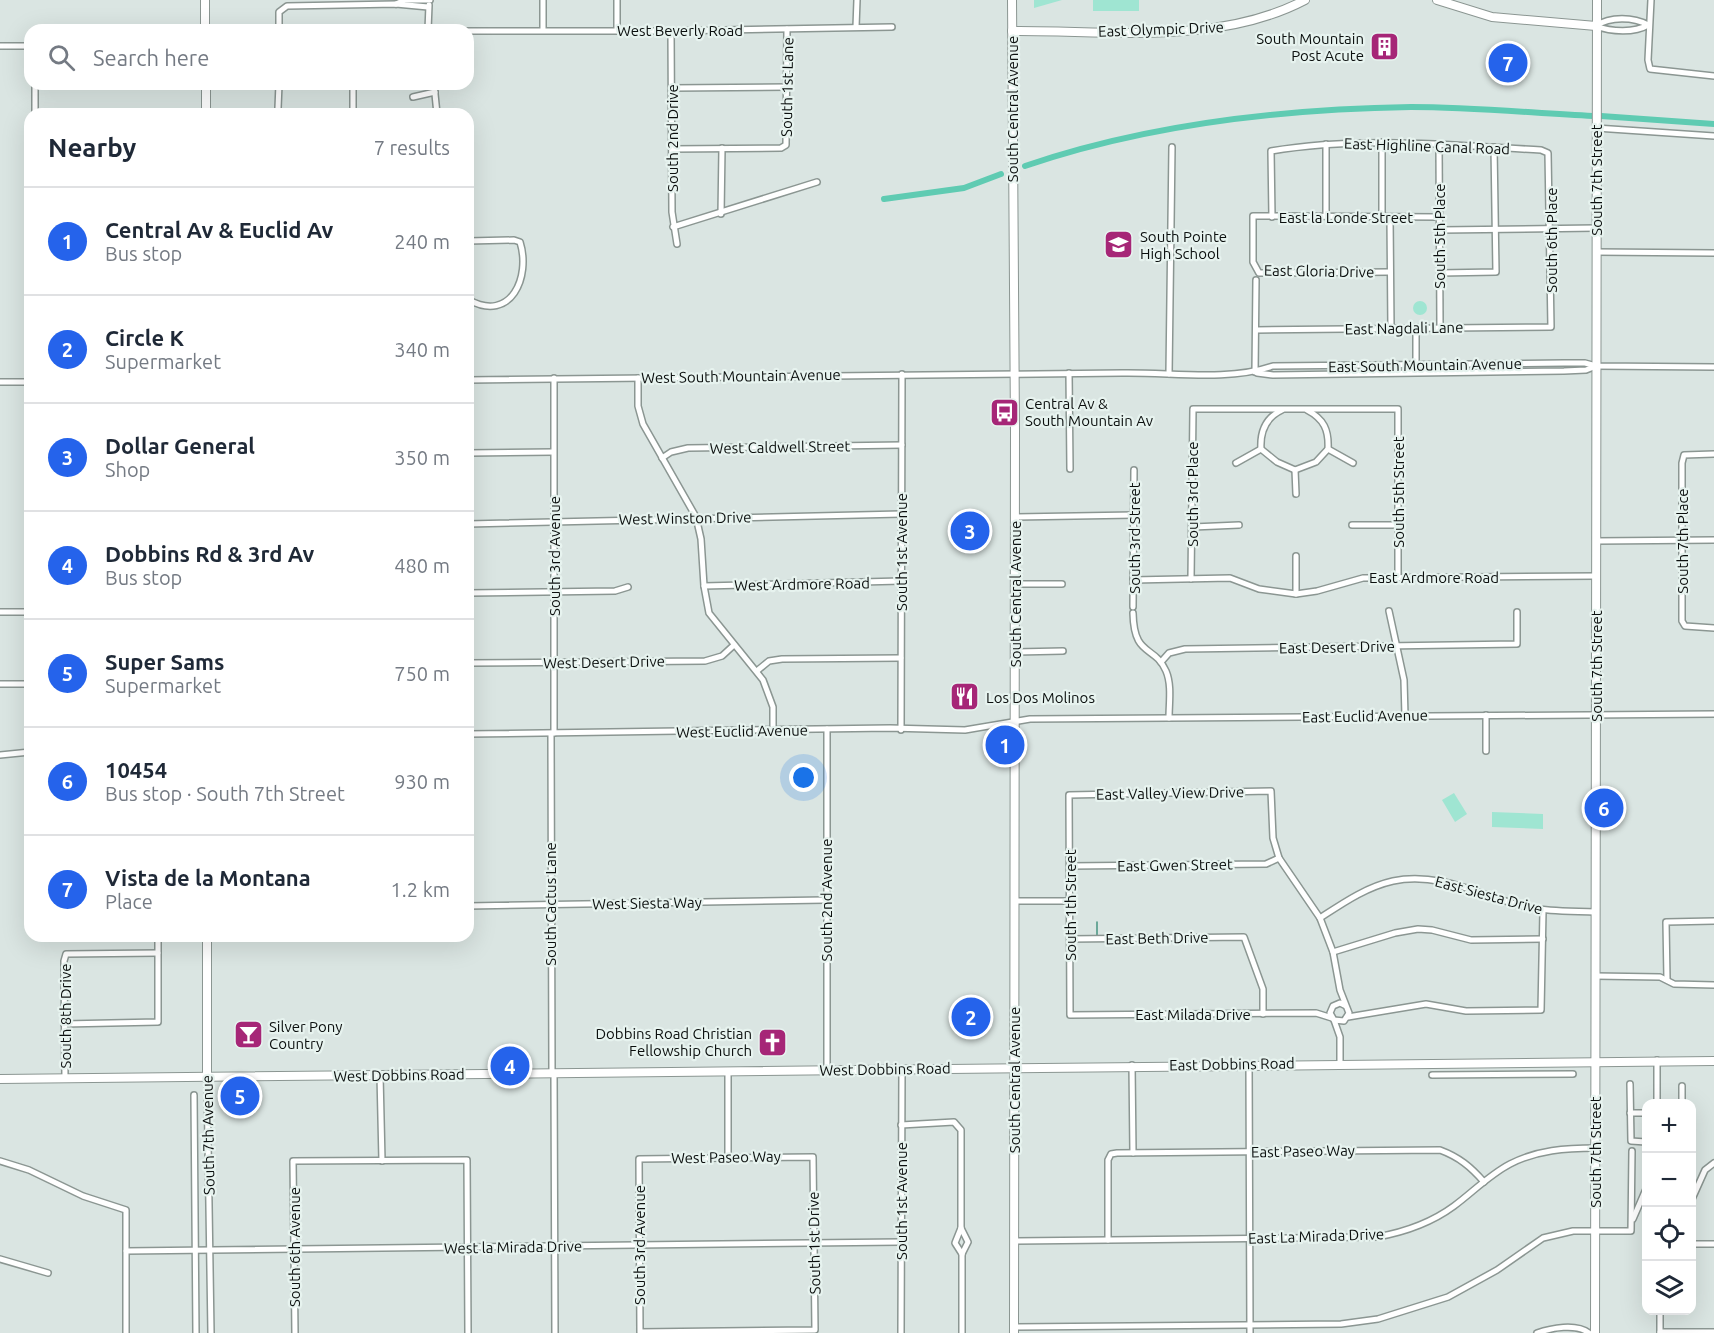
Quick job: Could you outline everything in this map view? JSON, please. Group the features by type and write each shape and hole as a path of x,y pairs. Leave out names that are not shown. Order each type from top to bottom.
{"main road":[{"path":"205,0 206,24"},
{"name":"South Central Avenue","path":"1012,0 1016,720 1014,1330"},
{"name":"East Olympic Drive","path":"1012,31 1218,29 1266,18 1305,0"},
{"path":"1437,0 1492,17 1596,26"},
{"name":"South 7th Street","path":"1595,1333 1597,0"},
{"path":"206,90 206,108"},
{"name":"South 7th Avenue","path":"207,942 207,1078"},
{"name":"East Dobbins Road","path":"1015,1068 1552,1060 1714,1060"},
{"name":"West Dobbins Road","path":"0,1078 207,1078 1015,1068"}],"street":[{"path":"412,4 430,0 428,24"},
{"path":"543,0 543,30"},
{"path":"617,0 617,30"},
{"path":"856,27 857,0"},
{"path":"1651,0 1648,25 1650,69 1714,75"},
{"path":"279,24 279,12 282,7 412,4 428,7"},
{"path":"1596,26 1605,20 1640,20 1648,25"},
{"path":"1628,20 1628,29"},
{"path":"1596,26 1605,29 1640,29 1648,25"},
{"name":"West Beverly Road","path":"474,31 671,31 892,27"},
{"name":"South 1st Lane","path":"722,148 781,148 786,145 787,29"},
{"name":"South 2nd Drive","path":"671,31 673,227 677,243"},
{"path":"0,46 24,46"},
{"path":"672,88 788,87"},
{"path":"35,90 35,108"},
{"path":"278,108 279,90"},
{"path":"353,90 353,108"},
{"path":"413,97 435,92 436,108"},
{"path":"1596,128 1714,136"},
{"path":"1382,142 1382,217"},
{"name":"East Highline Canal Road","path":"1272,217 1271,151 1326,144 1382,142 1494,147 1548,153"},
{"path":"1326,144 1326,216"},
{"name":"South 5th Place","path":"1439,145 1440,326"},
{"path":"1169,374 1172,147"},
{"path":"1440,273 1496,272 1494,147"},
{"path":"672,149 722,148 721,214"},
{"name":"South 6th Place","path":"1548,153 1551,327"},
{"path":"673,227 721,214 817,182"},
{"name":"East la Londe Street","path":"1253,262 1253,216 1439,217"},
{"path":"1390,217 1390,327"},
{"path":"1441,230 1596,228"},
{"path":"474,241 520,242 522,281 516,293 502,303 493,305 474,303"},
{"path":"1596,252 1714,253"},
{"name":"East Gloria Drive","path":"1253,262 1259,273 1390,272"},
{"path":"1255,372 1256,280"},
{"name":"East Nagdali Lane","path":"1256,330 1440,326 1551,327"},
{"path":"1416,327 1417,372"},
{"name":"East South Mountain Avenue","path":"1255,372 1274,366 1585,363 1596,366 1714,367"},
{"name":"East South Mountain Avenue","path":"1014,374 1255,372 1273,375 1586,370 1596,366"},
{"path":"1069,373 1070,469"},
{"name":"South 1st Avenue","path":"901,730 902,374"},
{"name":"West South Mountain Avenue","path":"474,380 1014,374"},
{"name":"South 3rd Avenue","path":"552,734 554,378"},
{"path":"638,378 640,414 696,517 701,539 704,586 709,613 734,645 758,670 771,702 773,730"},
{"path":"0,382 24,382"},
{"name":"South 3rd Place","path":"1191,579 1193,409 1286,409"},
{"path":"1286,409 1304,409 1320,419 1329,432 1328,449 1316,462 1295,470 1277,462 1261,449 1260,435 1266,423 1286,409"},
{"name":"South 5th Street","path":"1304,409 1398,409 1398,576"},
{"name":"West Caldwell Street","path":"662,458 671,452 688,448 902,445"},
{"path":"1236,463 1261,449"},
{"path":"1328,449 1353,463"},
{"path":"474,453 554,452"},
{"name":"South 7th Place","path":"1714,454 1684,455 1681,540 1682,621 1685,626 1714,628"},
{"name":"South 3rd Street","path":"1134,470 1133,610 1134,632 1138,642"},
{"path":"1295,470 1296,494"},
{"name":"West Winston Drive","path":"474,524 901,514"},
{"path":"1015,517 1134,515"},
{"path":"1193,527 1239,525"},
{"path":"1352,525 1397,525"},
{"path":"1596,541 1714,540"},
{"path":"1296,556 1296,594"},
{"name":"East Ardmore Road","path":"1133,580 1230,579 1259,589 1296,594 1317,591 1362,578 1596,576"},
{"name":"West Ardmore Road","path":"704,586 901,581"},
{"path":"1015,584 1062,584"},
{"path":"474,594 615,591 628,588"},
{"path":"0,612 24,612"},
{"path":"1389,612 1404,680 1405,716"},
{"name":"East Desert Drive","path":"1161,662 1169,653 1185,649 1517,644 1516,612"},
{"path":"1132,647 1138,642 1161,662 1169,682 1169,717"},
{"name":"West Desert Drive","path":"474,663 705,661 722,656 734,645"},
{"path":"1015,652 1063,651"},
{"path":"758,670 774,659 901,658"},
{"path":"0,684 24,684"},
{"name":"East Euclid Avenue","path":"1016,720 1714,714"},
{"path":"1486,715 1486,751"},
{"name":"West Euclid Avenue","path":"474,734 827,729 965,730 1016,720"},
{"name":"South 2nd Avenue","path":"827,729 825,900 827,1070"},
{"name":"South Cactus Lane","path":"552,734 549,905 555,1333"},
{"path":"0,754 24,752"},
{"name":"East Valley View Drive","path":"1069,795 1271,791 1273,838 1279,858"},
{"name":"South 1th Street","path":"1069,795 1070,1015"},
{"path":"1279,858 1320,918 1334,952 1340,990 1347,1007 1347,1018 1340,1037 1340,1063"},
{"name":"East Gwen Street","path":"1070,866 1266,864 1279,858"},
{"name":"East Siesta Drive","path":"1320,918 1376,886 1395,880 1416,878 1440,881 1543,911 1595,912"},
{"name":"West Siesta Way","path":"474,906 825,900"},
{"path":"1016,901 1070,901"},
{"path":"1333,1019 1339,1022 1367,1013 1426,1004 1466,1011 1541,1010 1543,911"},
{"path":"1667,979 1666,922 1714,921"},
{"path":"1334,952 1395,933 1418,929 1432,930 1471,940 1543,939"},
{"name":"East Beth Drive","path":"1070,939 1244,937 1263,989 1263,1014"},
{"path":"64,1024 158,1022 158,942"},
{"name":"South 8th Drive","path":"65,1079 64,961 66,954 158,953"},
{"path":"1595,976 1667,979 1674,984 1714,985"},
{"path":"1340,990 1332,1007 1333,1019 1340,1037"},
{"path":"1332,1007 1340,1003 1367,1013"},
{"name":"East Milada Drive","path":"1070,1015 1316,1013 1332,1007"},
{"name":"East Milada Drive","path":"1316,1013 1333,1019"},
{"path":"1552,1060 1553,1074"},
{"path":"1657,1060 1657,1099"},
{"path":"1448,1062 1449,1075"},
{"path":"1249,1064 1250,1333"},
{"path":"1132,1065 1132,1153"},
{"name":"South 1st Avenue","path":"901,1333 902,1069"},
{"path":"728,1071 728,1157"},
{"path":"1432,1075 1573,1074"},
{"path":"381,1075 382,1161 467,1160 468,1333"},
{"name":"South 7th Avenue","path":"207,1078 211,1333"},
{"path":"1630,1084 1630,1142 1642,1142"},
{"path":"1682,1086 1682,1099"},
{"name":"South 7th Avenue","path":"194,1095 196,1333"},
{"path":"1630,1113 1642,1113"},
{"path":"901,1125 954,1122 961,1130 961,1228 954,1243 962,1254"},
{"name":"East La Mirada Drive","path":"1014,1241 1377,1237 1400,1232 1439,1216 1510,1164 1541,1152 1596,1148"},
{"name":"East Paseo Way","path":"1108,1240 1108,1160 1111,1155 1440,1150 1455,1156 1484,1182"},
{"path":"1014,1330 1341,1324 1402,1313 1425,1306 1468,1287 1542,1238 1560,1232 1631,1231 1632,1151"},
{"name":"West Paseo Way","path":"639,1158 813,1157"},
{"name":"South 1st Drive","path":"727,1333 815,1330 813,1157"},
{"name":"South 3rd Avenue","path":"639,1158 640,1332"},
{"path":"0,1161 29,1170 83,1197 126,1209 126,1333"},
{"name":"South 6th Avenue","path":"295,1333 293,1161 382,1161"},
{"path":"1696,1190 1705,1170 1714,1163"},
{"path":"1631,1224 1642,1200"},
{"path":"961,1228 968,1242 962,1254 962,1333"},
{"name":"West la Mirada Drive","path":"126,1251 900,1242"},
{"path":"1696,1244 1714,1244"},
{"path":"0,1259 48,1273"},
{"path":"1660,1315 1660,1332 1714,1332"},
{"path":"1537,1333 1553,1332 1558,1328 1573,1328 1595,1333"},
{"path":"640,1332 727,1333"}],"green space":[{"path":"1034,0 1062,0 1034,8"},
{"path":"1093,0 1139,0 1139,11 1093,11"},
{"path":"1417,301 1423,301 1427,308 1423,315 1417,315 1413,311 1413,305"},
{"path":"1454,793 1467,814 1455,822 1442,800"},
{"path":"1492,812 1543,814 1543,829 1492,827"}],"waterway":[{"path":"1025,166 1119,139 1167,129 1264,115 1362,108 1434,107 1593,116"},
{"path":"1601,116 1714,124"},
{"path":"884,199 964,188 1001,174"},
{"path":"1097,922 1097,935"}],"place":[{"name":"South Mountain Post Acute","path":"1385,47"},
{"name":"Vista de la Montana","path":"1508,63"},
{"name":"South Pointe High School","path":"1119,245"},
{"name":"Central Av & South Mountain Av","path":"1004,412"},
{"name":"Dollar General","path":"970,531"},
{"name":"Los Dos Molinos","path":"965,697"},
{"name":"Central Av & Euclid Av","path":"1005,745"},
{"name":"10454","path":"1604,808"},
{"name":"Circle K","path":"971,1017"},
{"name":"Silver Pony Country","path":"248,1035"},
{"name":"Dobbins Road Christian Fellowship Church","path":"773,1042"},
{"name":"Dobbins Rd & 3rd Av","path":"510,1066"},
{"name":"Super Sams","path":"240,1096"}]}
